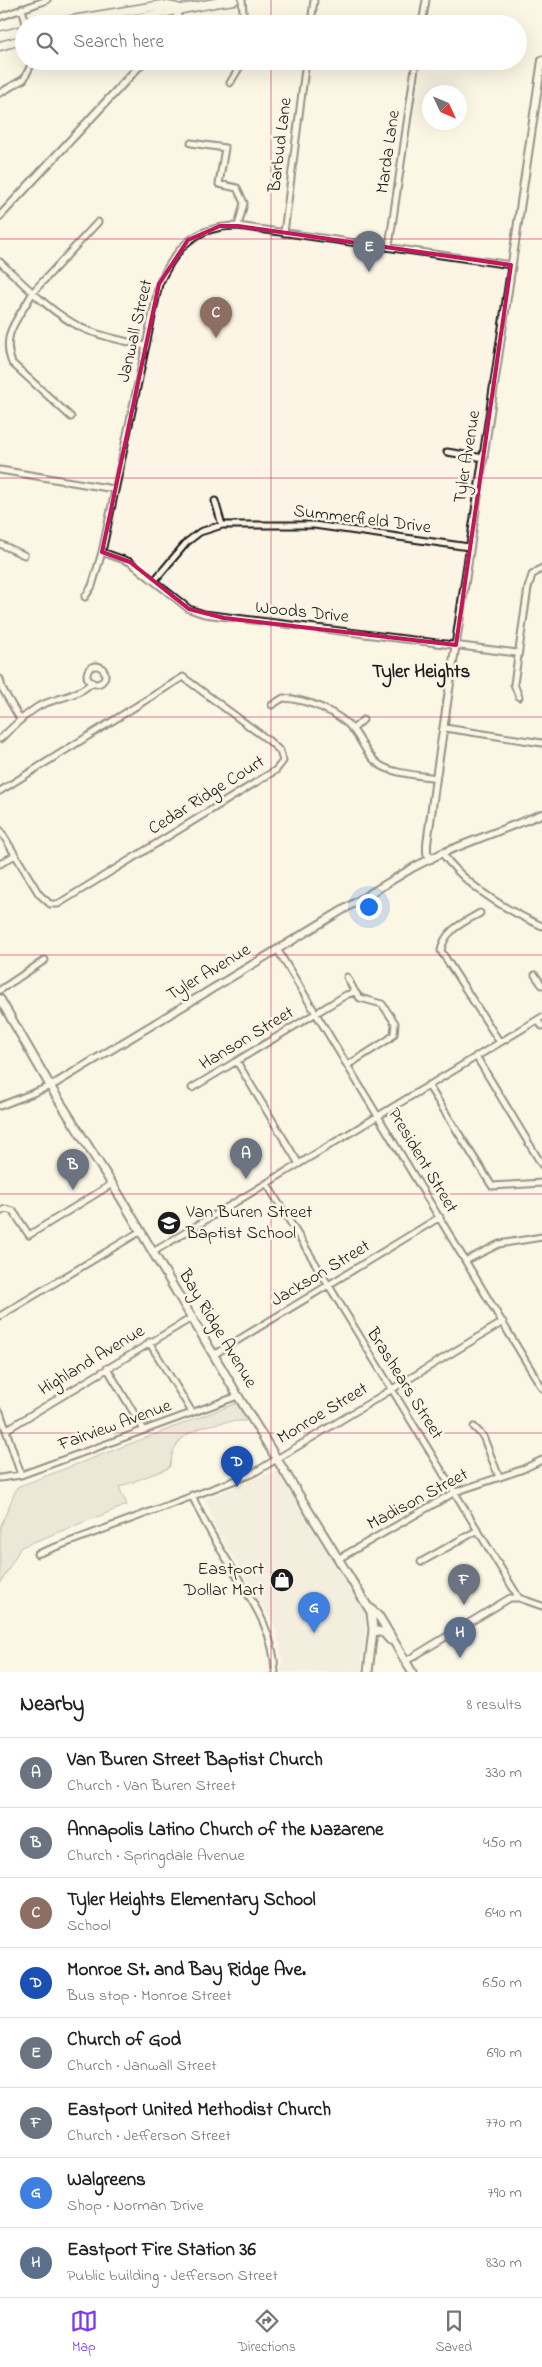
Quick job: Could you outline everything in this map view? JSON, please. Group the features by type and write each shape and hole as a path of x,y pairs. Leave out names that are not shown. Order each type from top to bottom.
{"main road":[{"path":"158,15 179,8 234,0"},
{"path":"103,15 162,5 179,8"},
{"path":"0,36 15,32"},
{"path":"0,46 15,42"},
{"name":"Bay Ridge Avenue","path":"0,999 51,1086 193,1317 238,1396 367,1606 379,1617 412,1672"},
{"path":"367,1606 372,1612 373,1630 368,1672"},
{"path":"373,1630 384,1633 392,1643 398,1646"}],"street":[{"path":"0,17 46,0"},
{"path":"242,0 243,15"},
{"path":"312,15 314,0"},
{"path":"424,15 426,0"},
{"path":"22,8 24,15"},
{"path":"177,15 179,8"},
{"name":"Tyler Avenue","path":"430,859 427,853 427,844 436,778 445,728 542,60"},
{"path":"0,93 24,79 28,70"},
{"path":"0,216 136,70"},
{"path":"230,83 238,70"},
{"name":"Barbud Lane","path":"284,233 305,70"},
{"name":"Marda Lane","path":"389,246 415,70"},
{"path":"191,144 224,148 219,184 237,188 244,203 238,226"},
{"path":"1,341 6,326 27,303 33,292 98,222"},
{"name":"Janwall Street","path":"102,552 160,284 175,255 188,240 203,231 220,226 238,226 389,246 511,265"},
{"path":"0,262 52,309 84,329 146,346"},
{"path":"1,347 12,363 71,417"},
{"path":"447,452 484,458"},
{"path":"0,470 114,490"},
{"path":"215,501 222,525"},
{"name":"Summerfield Drive","path":"154,581 187,542 200,532 222,525 314,525 470,547"},
{"path":"0,544 24,555"},
{"path":"85,597 92,586 102,552"},
{"name":"Woods Drive","path":"102,552 130,562 189,608 204,614 517,653"},
{"path":"519,697 514,684 517,653 528,588 532,575 542,568"},
{"name":"Cedar Ridge Court","path":"0,791 183,677 268,740 280,751 283,761 276,770 58,904 50,904 45,901 0,830"},
{"path":"0,679 2,688 20,719"},
{"path":"0,739 20,719 38,707 82,690 92,682"},
{"path":"272,705 283,698 312,703 327,710 353,729 367,753 382,766 436,778"},
{"path":"353,729 363,720"},
{"path":"445,728 542,742"},
{"name":"Tyler Avenue","path":"0,1106 51,1086 378,887 442,853 542,814"},
{"path":"442,853 459,874 494,902 542,926"},
{"path":"0,864 15,855"},
{"path":"480,913 449,932 442,940 441,951 499,1041"},
{"name":"President Street","path":"277,949 467,1260 542,1388"},
{"path":"0,990 45,960"},
{"path":"535,974 542,985"},
{"path":"347,977 360,998 382,1004 395,1023 394,1034 348,1065"},
{"name":"Hanson Street","path":"192,1088 355,992"},
{"path":"153,1252 499,1041 540,1018 542,1026"},
{"path":"476,1056 542,1165"},
{"path":"237,1062 299,1164"},
{"path":"428,1086 492,1186 542,1182"},
{"path":"0,1212 5,1209 13,1211 29,1235 112,1184"},
{"name":"Brashears Street","path":"266,1184 519,1598"},
{"name":"Jackson Street","path":"215,1354 328,1287 440,1217"},
{"path":"0,1316 141,1231"},
{"path":"467,1260 499,1244 542,1237"},
{"name":"Highland Avenue","path":"6,1430 193,1317"},
{"name":"Monroe Street","path":"37,1554 252,1474 503,1322"},
{"path":"149,1342 192,1412"},
{"path":"107,1368 144,1430"},
{"name":"Fairview Avenue","path":"0,1478 20,1475 238,1396"},
{"path":"0,1412 20,1475"},
{"path":"474,1428 483,1436 499,1477"},
{"name":"Madison Street","path":"338,1559 455,1492 542,1460"},
{"path":"192,1495 208,1529 264,1620 273,1648 275,1672"},
{"path":"421,1562 478,1530"},
{"path":"406,1661 510,1598 519,1598 542,1606"}],"highlighted area":[{"path":"220,226 238,226 511,265 456,645 224,618 189,609 130,562 102,552 159,284 188,240"}],"shaded area":[{"path":"237,1403 246,1421 215,1424 185,1436 173,1452 169,1468 119,1487 127,1505 21,1547 0,1584 0,1528 17,1487"},
{"path":"278,1470 367,1617 361,1672 281,1672 283,1662 276,1628 216,1528 205,1499"}],"place":[{"name":"Church of God","path":"369,272"},
{"name":"Tyler Heights Elementary School","path":"216,338"},
{"name":"Van Buren Street Baptist Church","path":"246,1179"},
{"name":"Annapolis Latino Church of the Nazarene","path":"73,1190"},
{"name":"Van Buren Street Baptist School","path":"169,1223"},
{"name":"Monroe St. and Bay Ridge Ave.","path":"237,1487"},
{"name":"Eastport Dollar Mart","path":"282,1580"},
{"name":"Eastport United Methodist Church","path":"464,1605"},
{"name":"Walgreens","path":"314,1633"},
{"name":"Eastport Fire Station 36","path":"460,1658"}],"district":[{"name":"Tyler Heights","path":"421,672"}]}
